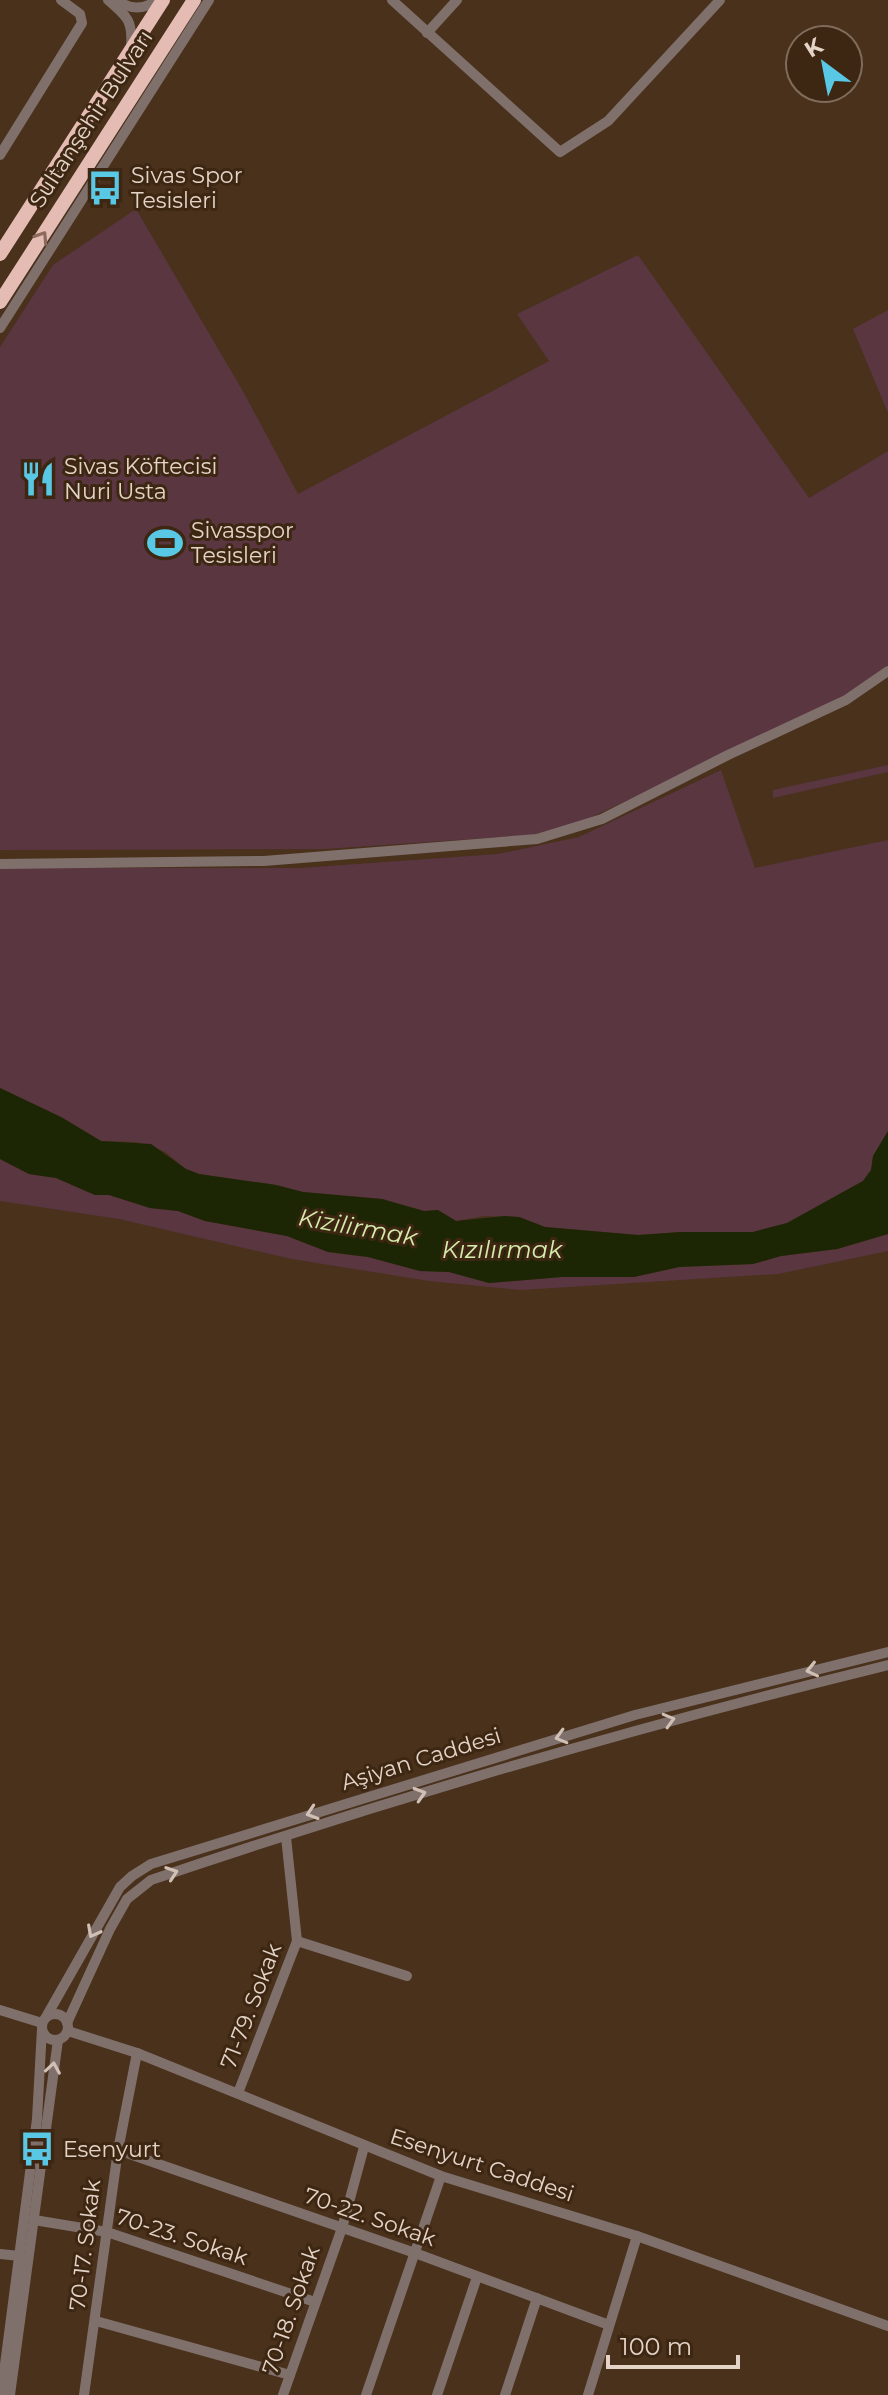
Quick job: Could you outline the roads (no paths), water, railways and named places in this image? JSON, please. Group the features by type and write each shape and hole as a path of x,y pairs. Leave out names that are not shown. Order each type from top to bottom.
{"highway":[{"name":"Sultanşehir Bulvarı","path":"0,254 163,0"},
{"name":"Sultanşehir Bulvarı","path":"0,302 194,0"}],"street":[{"path":"0,155 82,23 80,14 61,0"},
{"path":"108,0 127,16 132,28 131,51"},
{"path":"117,0 124,5 141,8 157,0"},
{"path":"0,328 209,0"},
{"path":"392,0 560,152 608,121 720,0"},
{"path":"427,33 457,0"},
{"path":"0,864 264,861 537,839 602,819 846,700 888,671"},
{"name":"Aşiyan Caddesi","path":"43,2023 120,1887 151,1864 635,1715 888,1652"},
{"name":"Aşiyan Caddesi","path":"67,2027 110,1929 127,1899 151,1880 676,1718 888,1665"},
{"name":"71-79. Sokak","path":"238,2093 297,1941 286,1837"},
{"path":"297,1941 407,1976"},
{"path":"0,2010 43,2023"},
{"name":"Esenyurt Caddesi","path":"43,2023 58,2015 67,2027 441,2176 637,2236 888,2326"},
{"path":"43,2023 49,2039 58,2040"},
{"path":"1,2395 37,2119 43,2023"},
{"path":"10,2395 58,2040 67,2027"},
{"name":"70-17. Sokak","path":"84,2395 118,2150 137,2053"},
{"name":"70-18. Sokak","path":"283,2395 342,2228 364,2147"},
{"name":"70-22. Sokak","path":"118,2150 415,2253 609,2325"},
{"path":"366,2395 441,2176"},
{"name":"70-23. Sokak","path":"34,2220 107,2232 315,2302"},
{"path":"588,2395 637,2236"},
{"path":"0,2254 20,2256"},
{"path":"437,2395 477,2277"},
{"path":"505,2395 537,2298"},
{"path":"96,2321 290,2375"}],"water":[{"name":"Kızılırmak","path":"0,1088 61,1117 101,1141 151,1144 186,1169 199,1174 303,1192 382,1199 424,1211 438,1210 456,1221 519,1217 545,1227 638,1235 753,1232 787,1223 863,1181 888,1131 888,1234 837,1249 781,1256 753,1264 679,1267 634,1277 562,1277 489,1283 449,1272 420,1271 368,1257 328,1252 287,1236 205,1221 178,1211 150,1208 109,1195 95,1195 56,1178 29,1174 0,1159"}],"place":[{"name":"Sivas Spor Tesisleri","path":"105,188"},
{"name":"Sivas Köftecisi Nuri Usta","path":"38,479"},
{"name":"Sivasspor Tesisleri","path":"165,543"},
{"name":"Esenyurt","path":"37,2149"}],"water label":[{"name":"Kizilirmak","path":"358,1227"}]}
